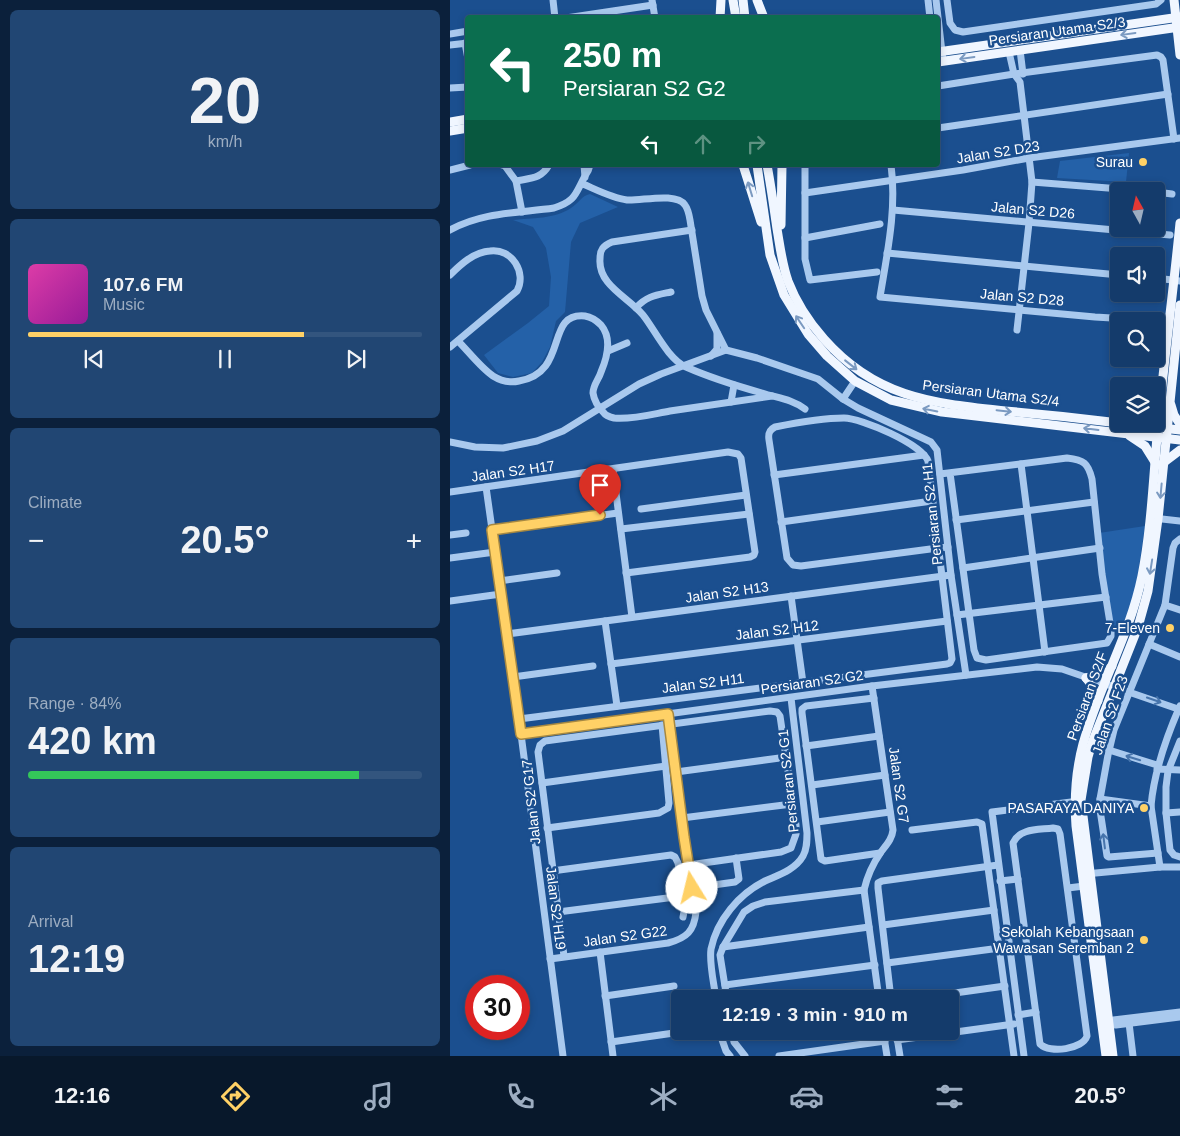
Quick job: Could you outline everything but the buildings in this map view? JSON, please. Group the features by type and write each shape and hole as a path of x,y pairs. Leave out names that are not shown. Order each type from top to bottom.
{"main road":[{"path":"720,15 721,0"},
{"path":"733,0 736,15"},
{"path":"743,0 745,15"},
{"path":"758,0 763,15"},
{"path":"1165,20 1170,15 1174,3"},
{"path":"1174,3 1178,22 1180,56"},
{"name":"Persiaran Utama S2/3","path":"940,52 1165,20 1178,22"},
{"name":"Persiaran Utama S2/3","path":"940,62 1009,52 1178,22"},
{"path":"450,122 465,120"},
{"path":"450,131 465,128"},
{"path":"744,167 769,246"},
{"path":"757,167 769,246 774,269 781,287 799,322 827,356 855,381 891,400 942,412 1126,434 1162,433 1180,430"},
{"name":"Persiaran Utama S2/4","path":"767,167 781,251 788,281 815,328 847,362 884,386 916,398 944,404 1110,422"},
{"path":"781,251 782,167"},
{"path":"1165,377 1180,223"},
{"path":"1165,388 1180,305"},
{"path":"1165,407 1180,424"},
{"path":"1159,432 1180,440"},
{"name":"Persiaran S2/F","path":"1106,1056 1106,1023 1086,874 1077,775 1082,750 1098,701 1109,686 1138,627 1145,600 1162,433"},
{"path":"1126,434 1146,446 1159,463 1180,450"},
{"name":"Persiaran S2/F","path":"1078,801 1088,757 1109,686 1112,666 1134,608 1154,519"},
{"path":"1098,701 1095,689 1086,678 1104,674 1112,666"},
{"name":"Persiaran S2/F","path":"1086,874 1084,886 1098,989 1113,1056"}],"street":[{"path":"553,0 556,15"},
{"path":"928,0 930,15"},
{"path":"936,0 937,15"},
{"path":"947,0 950,23 955,30 963,32 1156,4 1161,1"},
{"path":"583,15 652,3"},
{"path":"450,34 465,32"},
{"path":"450,46 465,43"},
{"path":"1017,330 1032,182 1020,82 1024,72 1020,50"},
{"path":"940,52 940,62"},
{"path":"1009,52 1014,74 1020,82"},
{"path":"940,86 1024,72 1156,55 1161,56 1173,139"},
{"path":"450,88 465,87"},
{"path":"940,128 1168,94"},
{"name":"Jalan S2 D23","path":"804,194 1029,158 1173,139"},
{"path":"450,170 465,166"},
{"path":"504,167 516,181 522,212"},
{"path":"516,181 538,176 549,167"},
{"path":"584,167 584,180"},
{"path":"450,230 484,216 554,208 564,204 574,198 589,172 590,167"},
{"path":"805,167 805,259 810,280 878,272"},
{"path":"891,167 893,210 887,253 1110,274"},
{"path":"450,442 488,448 520,446 537,441 562,430 600,409 628,390 661,374 726,350 706,310 702,296 692,230 684,202 674,198 628,200 610,196 584,180"},
{"path":"1032,182 1110,188"},
{"path":"1165,193 1172,194"},
{"name":"Jalan S2 D26","path":"893,210 1170,236"},
{"path":"805,238 880,224"},
{"path":"692,230 612,242 604,246 600,252 600,263 604,276 610,285 636,308 675,359 684,366 734,385 790,400 804,409"},
{"path":"450,275 460,265 476,255 492,250 502,252 516,262 522,278 517,291 450,347"},
{"name":"Jalan S2 D28","path":"887,253 880,297 1110,318"},
{"path":"636,308 640,302 651,296 671,292"},
{"path":"458,341 493,376 513,382 536,376 544,369 553,355 560,328 570,318 585,316 593,318 604,330 608,351 593,392 600,409 605,415 612,418 772,396"},
{"path":"711,356 716,348 716,330"},
{"path":"608,351 627,343"},
{"name":"Persiaran S2 H1","path":"726,350 757,358 818,379 843,399 858,408 931,442 937,450 951,575 964,615 966,675"},
{"path":"843,399 855,381"},
{"path":"731,402 734,385"},
{"path":"947,622 942,576 938,548 932,501 928,461 924,455 905,441 855,419 843,418 784,425 771,429 768,434 781,522 787,558 793,565 802,566 938,548 948,547"},
{"name":"Jalan S2 H17","path":"450,492 734,452 741,458 746,495"},
{"path":"774,475 924,455"},
{"path":"940,474 1067,458 1080,460 1089,467 1111,629 1111,636 1106,642 993,659 978,658 964,615 963,568 950,473"},
{"path":"1021,464 1045,652"},
{"path":"613,470 632,617"},
{"path":"486,487 519,721"},
{"path":"626,573 750,557 755,552 746,495 641,509"},
{"path":"781,522 932,501"},
{"path":"956,520 1094,502"},
{"path":"492,530 618,513"},
{"path":"620,529 749,514"},
{"path":"1154,519 1180,522"},
{"path":"450,535 466,533"},
{"name":"Jalan S2 F23","path":"1158,853 1107,856 1103,836 1100,799 1114,730 1166,605 1173,548 1175,542 1180,539"},
{"path":"963,568 1100,548"},
{"path":"450,558 495,552"},
{"path":"499,581 557,572"},
{"name":"Jalan S2 H13","path":"506,634 951,575"},
{"path":"450,601 501,594"},
{"path":"791,596 803,683"},
{"path":"964,615 1106,597"},
{"path":"1166,605 1180,610"},
{"path":"605,621 617,706"},
{"name":"Jalan S2 H12","path":"611,664 947,622"},
{"name":"Jalan S2 H11","path":"519,721 617,706 947,664 952,659 947,622"},
{"path":"1149,644 1180,657"},
{"path":"513,677 593,666"},
{"name":"Persiaran S2 G2","path":"521,734 872,686 1043,667 1062,669 1109,686 1179,707"},
{"name":"Jalan S2 G7","path":"864,890 866,880 893,832 872,686"},
{"name":"Persiaran S2 G1","path":"715,990 710,956 714,938 721,923 735,903 748,892 796,864 803,856 806,845 807,833 791,698"},
{"path":"874,698 806,706 802,712 821,859 880,853"},
{"path":"1160,867 1152,806 1157,767 1179,707"},
{"name":"Jalan S2 G17","path":"564,956 538,752 540,745 545,741 770,711 777,712 780,716 787,757"},
{"name":"Jalan S2 G22","path":"550,959 668,943 679,940 687,935 693,927 696,912 676,772 666,725 668,714"},
{"name":"Jalan S2 H19","path":"519,721 563,1056"},
{"path":"547,828 659,813 668,808 666,725"},
{"path":"806,746 879,736"},
{"path":"1180,741 1168,771 1166,813 1170,850 1174,855 1180,857"},
{"path":"1109,750 1168,771 1180,770"},
{"path":"676,772 787,757 796,834 791,848 782,852 689,865"},
{"path":"542,783 666,766"},
{"path":"812,785 885,775"},
{"path":"1100,799 1152,806"},
{"path":"1024,1056 992,812 1078,801"},
{"path":"682,818 792,804"},
{"path":"817,822 890,812"},
{"path":"1166,813 1180,812"},
{"path":"912,830 977,822 982,824 1014,1056"},
{"path":"1053,828 1058,830 1068,888 1087,1036 1085,1042 1079,1045 1051,1050 1040,1044 1018,879 1013,843 1016,837 1022,832 1053,828"},
{"path":"552,871 671,855 675,857 678,863 683,896 683,917"},
{"path":"692,888 735,882 738,879 736,858"},
{"path":"890,990 878,883 882,880 998,865"},
{"path":"1086,874 1180,866"},
{"path":"1000,882 1018,879"},
{"path":"1068,888 1084,886"},
{"path":"726,990 720,955 744,912 753,906 765,902 864,890 878,990"},
{"path":"558,912 683,896"},
{"path":"882,925 994,910"},
{"path":"723,947 870,927"},
{"path":"887,963 1000,948"},
{"path":"600,952 613,1056"},
{"path":"725,985 874,965"},
{"path":"605,996 674,986"},
{"path":"959,992 1005,986"},
{"path":"1082,991 1098,989"},
{"path":"1018,1015 1036,1012"},
{"path":"1106,1023 1180,1012"},
{"path":"1106,1023 1129,1023 1180,1017"},
{"path":"1129,1023 1133,1056"},
{"path":"959,1032 1020,1024"},
{"path":"611,1042 671,1033"},
{"path":"722,1040 726,1052 730,1056"},
{"path":"734,1040 745,1056"},
{"path":"898,1040 900,1056"},
{"path":"779,1056 884,1041 887,1056"}],"shaded area":[{"path":"1129,153 1126,182 1057,178 1060,161"},
{"path":"590,194 618,207 580,223 571,242 565,312 556,321 550,347 542,362 532,373 513,377 498,373 484,355 549,306 551,277 546,248 533,227 513,220 543,217 565,212 584,196"},
{"path":"1145,526 1133,609 1126,628 1112,630 1099,533"}],"place":[{"name":"Surau","path":"1143,162"},
{"name":"7-Eleven","path":"1170,628"},
{"name":"PASARAYA DANIYA","path":"1144,808"},
{"name":"Sekolah Kebangsaan Wawasan Seremban 2","path":"1144,940"}],"route":[{"path":"600,515 492,530 521,734 668,714 692,888"}]}
